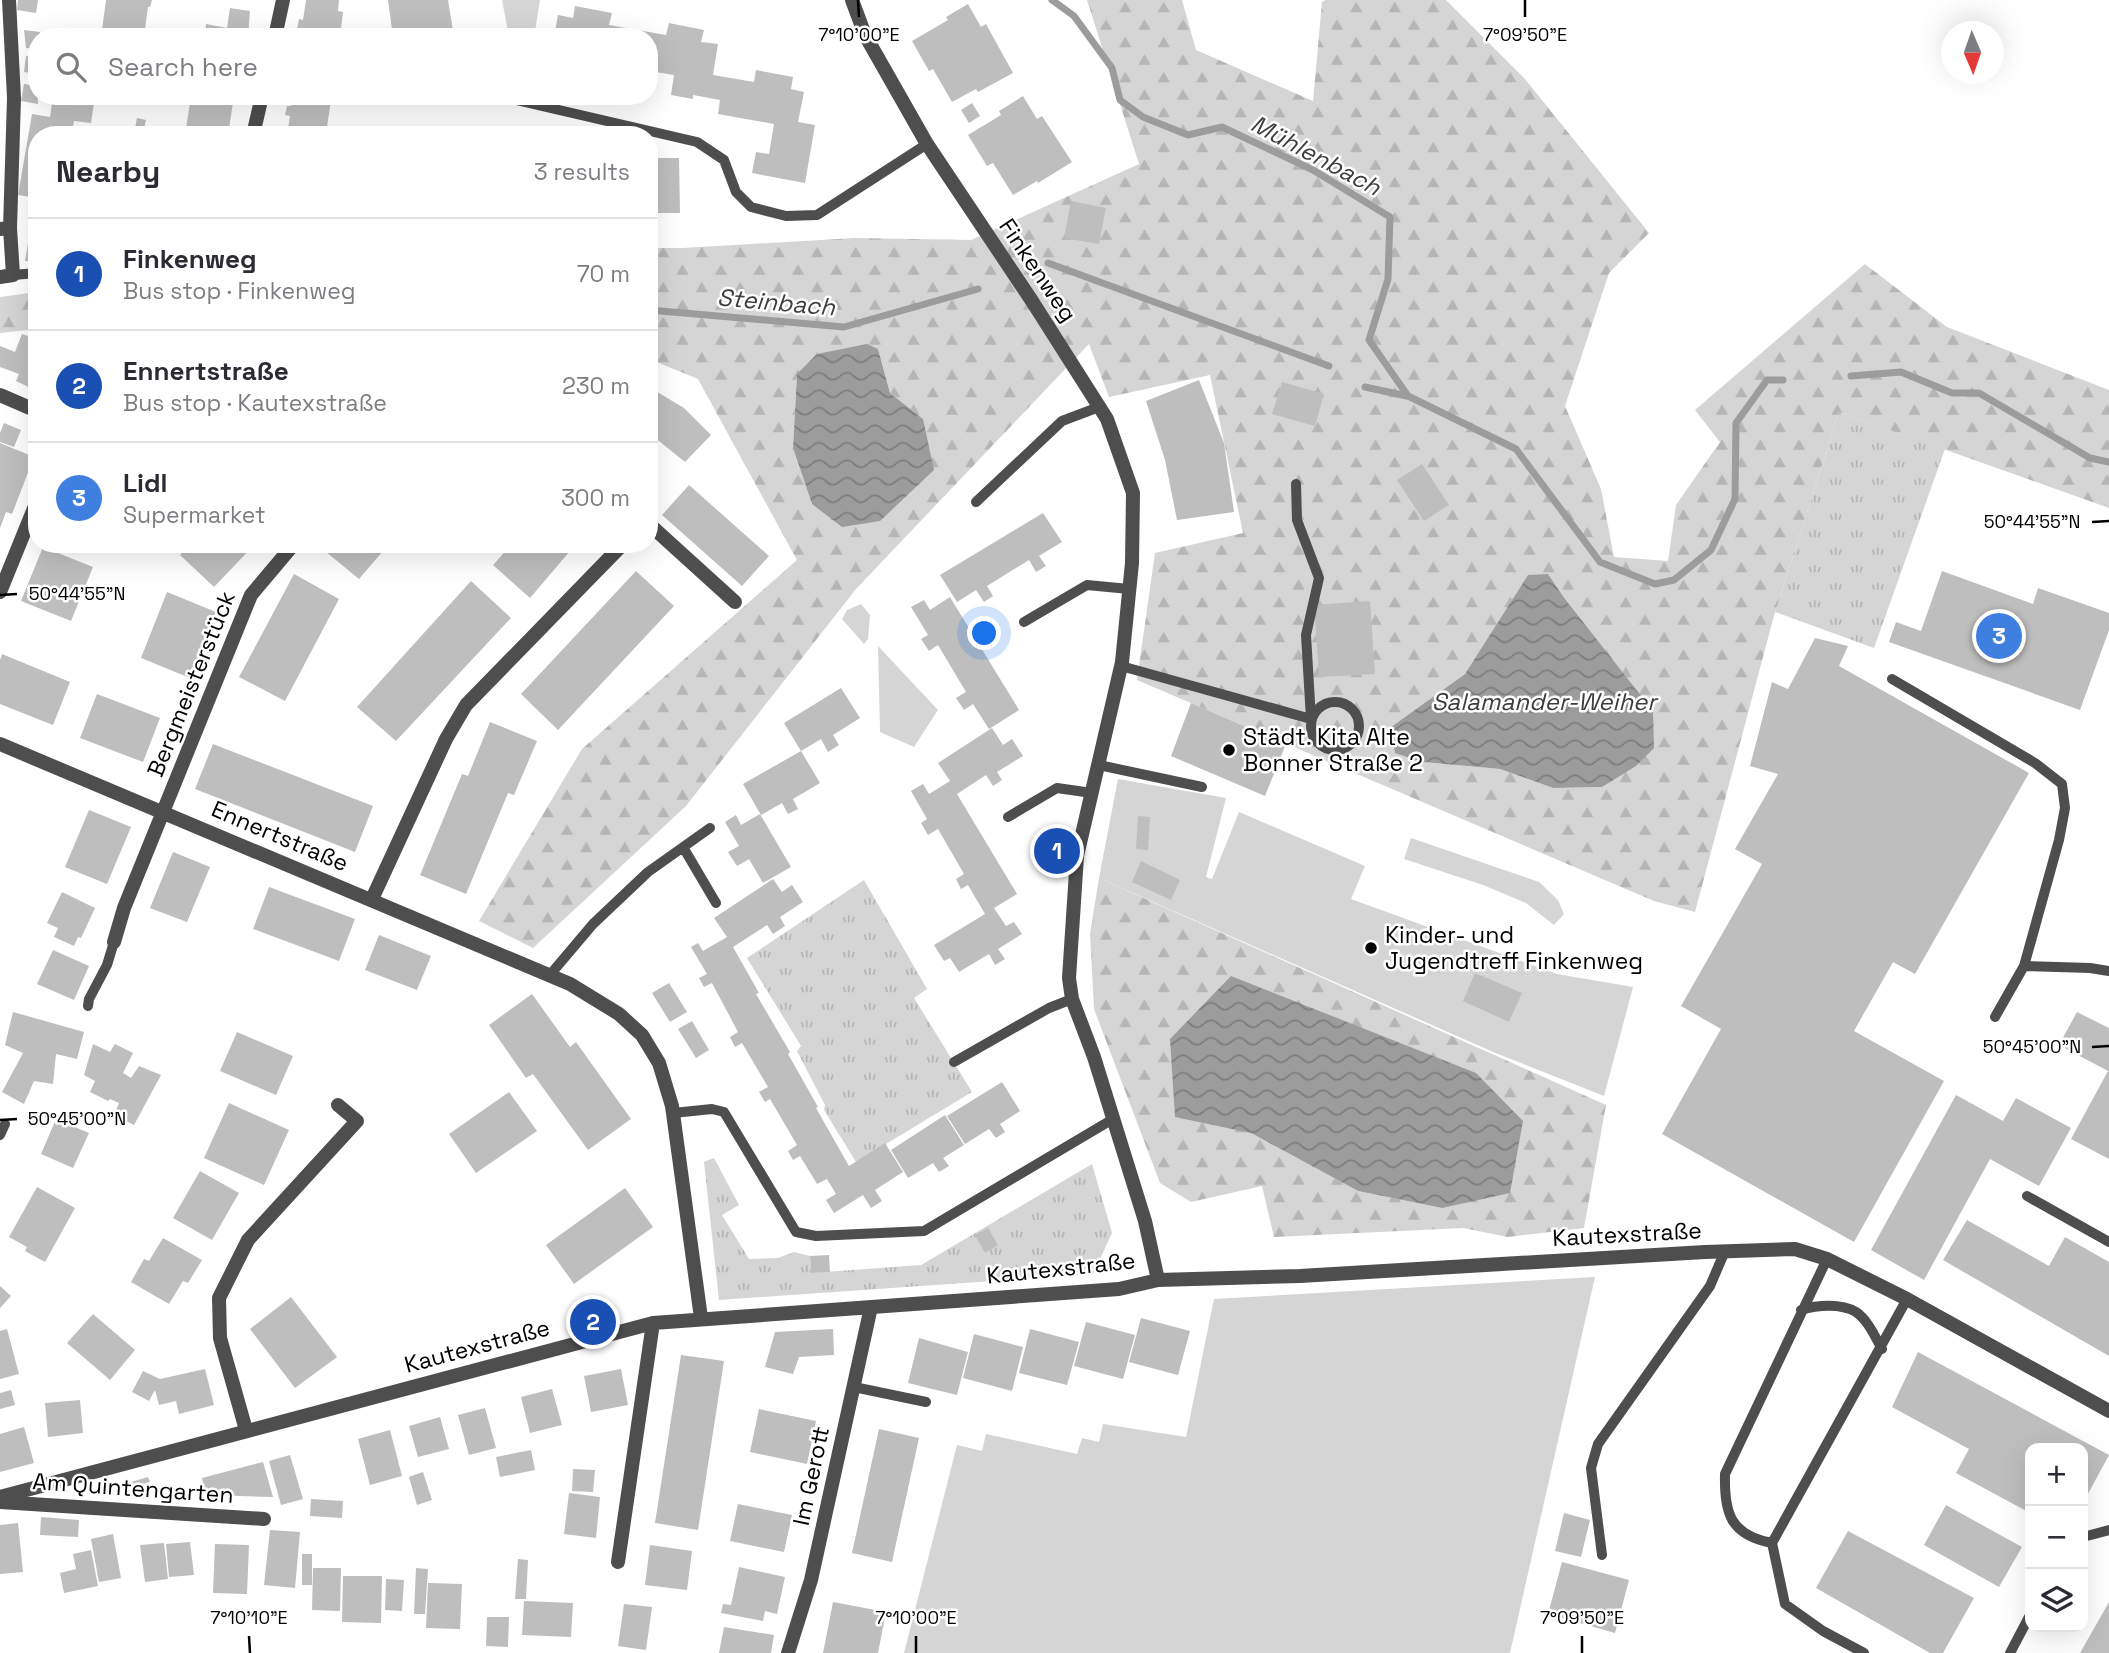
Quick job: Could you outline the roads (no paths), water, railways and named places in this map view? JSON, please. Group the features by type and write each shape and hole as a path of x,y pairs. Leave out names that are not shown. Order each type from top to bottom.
{"street":[{"path":"7,276 5,228 13,98 9,0"},
{"path":"277,28 283,0"},
{"name":"Finkenweg","path":"852,0 865,36 928,144 1107,419 1133,493 1129,589 1121,666 1077,856 1069,978 1072,999 1145,1221 1158,1280"},
{"path":"255,126 260,105"},
{"path":"0,395 28,407"},
{"path":"0,592 28,523"},
{"path":"658,532 734,602"},
{"name":"Bergmeisterstück","path":"163,813 251,595 286,553"},
{"path":"372,900 446,739 466,705 613,553"},
{"name":"Ennertstraße","path":"0,744 570,984 620,1014 642,1035 659,1063 673,1113 701,1318"},
{"path":"114,942 124,908 163,813"},
{"path":"246,1430 220,1338 219,1298 248,1240 358,1121 338,1105"},
{"name":"Kautexstraße","path":"0,1499 246,1430 653,1323 1119,1289 1158,1280 1300,1276 1725,1251 1795,1249 1827,1259 1907,1299 2109,1411"},
{"name":"Im Gerott","path":"788,1653 811,1580 871,1307"},
{"path":"618,1562 653,1323"},
{"name":"Am Quintengarten","path":"0,1499 264,1519"}],"lane":[{"path":"538,105 628,126"},
{"path":"658,133 697,142 724,160 736,191 751,206 786,216 817,215 928,144"},
{"path":"7,276 28,274"},
{"path":"976,502 1062,421 1099,407"},
{"path":"1296,484 1297,520 1319,578 1306,635 1312,736 1323,748 1340,750 1354,742 1358,735 1355,712 1342,703 1327,703 1314,712 1311,719"},
{"path":"1024,622 1087,585 1129,589"},
{"path":"1121,666 1311,719"},
{"path":"1892,679 2035,763 2062,784 2065,808 2059,840 2024,967 1995,1017"},
{"path":"1099,765 1202,787"},
{"path":"1007,817 1057,788 1092,793"},
{"path":"549,976 593,924 648,872 710,828"},
{"path":"683,847 716,902"},
{"path":"88,1006 107,965 114,942"},
{"path":"2024,967 2090,968 2109,971"},
{"path":"954,1062 1049,1008 1072,999"},
{"path":"673,1113 712,1110 724,1112 796,1232 816,1236 924,1231 1113,1118"},
{"path":"0,1135 5,1124"},
{"path":"2027,1196 2109,1241"},
{"path":"1602,1555 1591,1468 1598,1444 1710,1286 1725,1251"},
{"path":"1772,1544 1745,1535 1733,1523 1724,1500 1725,1474 1827,1259"},
{"path":"1864,1653 1785,1604 1772,1544 1882,1349 1907,1299"},
{"path":"1801,1310 1816,1306 1856,1312 1870,1326 1882,1349"},
{"path":"854,1387 926,1402"},
{"path":"2088,1536 2109,1530"},
{"path":"2010,1653 2025,1624"}],"water":[{"path":"867,344 878,349 890,393 923,419 934,470 880,521 842,527 812,504 793,448 797,374 817,354"},
{"name":"Salamander-Weiher","path":"1548,574 1653,711 1654,748 1636,766 1602,787 1553,788 1500,769 1423,762 1395,753 1391,727 1465,674 1528,575"},
{"path":"1231,976 1476,1073 1523,1121 1510,1193 1442,1208 1358,1191 1251,1133 1175,1117 1170,1039"}],"waterway":[{"name":"Mühlenbach","path":"1052,0 1074,16 1112,68 1120,100 1143,117 1188,135 1222,127 1313,170 1390,217 1388,279 1369,340 1408,396 1516,449 1600,562 1655,584 1674,580 1711,550 1735,499 1736,423 1767,380 1783,380"},
{"name":"Steinbach","path":"1048,263 1329,366"},
{"name":"Steinbach","path":"658,311 844,327 978,289"},
{"name":"Mühlenbach","path":"1851,376 1901,372 1952,393 1979,393 2090,458 2109,462"},
{"name":"Steinbach","path":"1365,387 1407,396"}],"place":[{"name":"Lidl","path":"1999,636"},
{"name":"Städt. Kita Alte Bonner Straße 2","path":"1229,750"},
{"name":"Finkenweg","path":"1057,851"},
{"name":"Kinder- und Jugendtreff Finkenweg","path":"1371,948"},
{"name":"Ennertstraße","path":"593,1322"}]}
